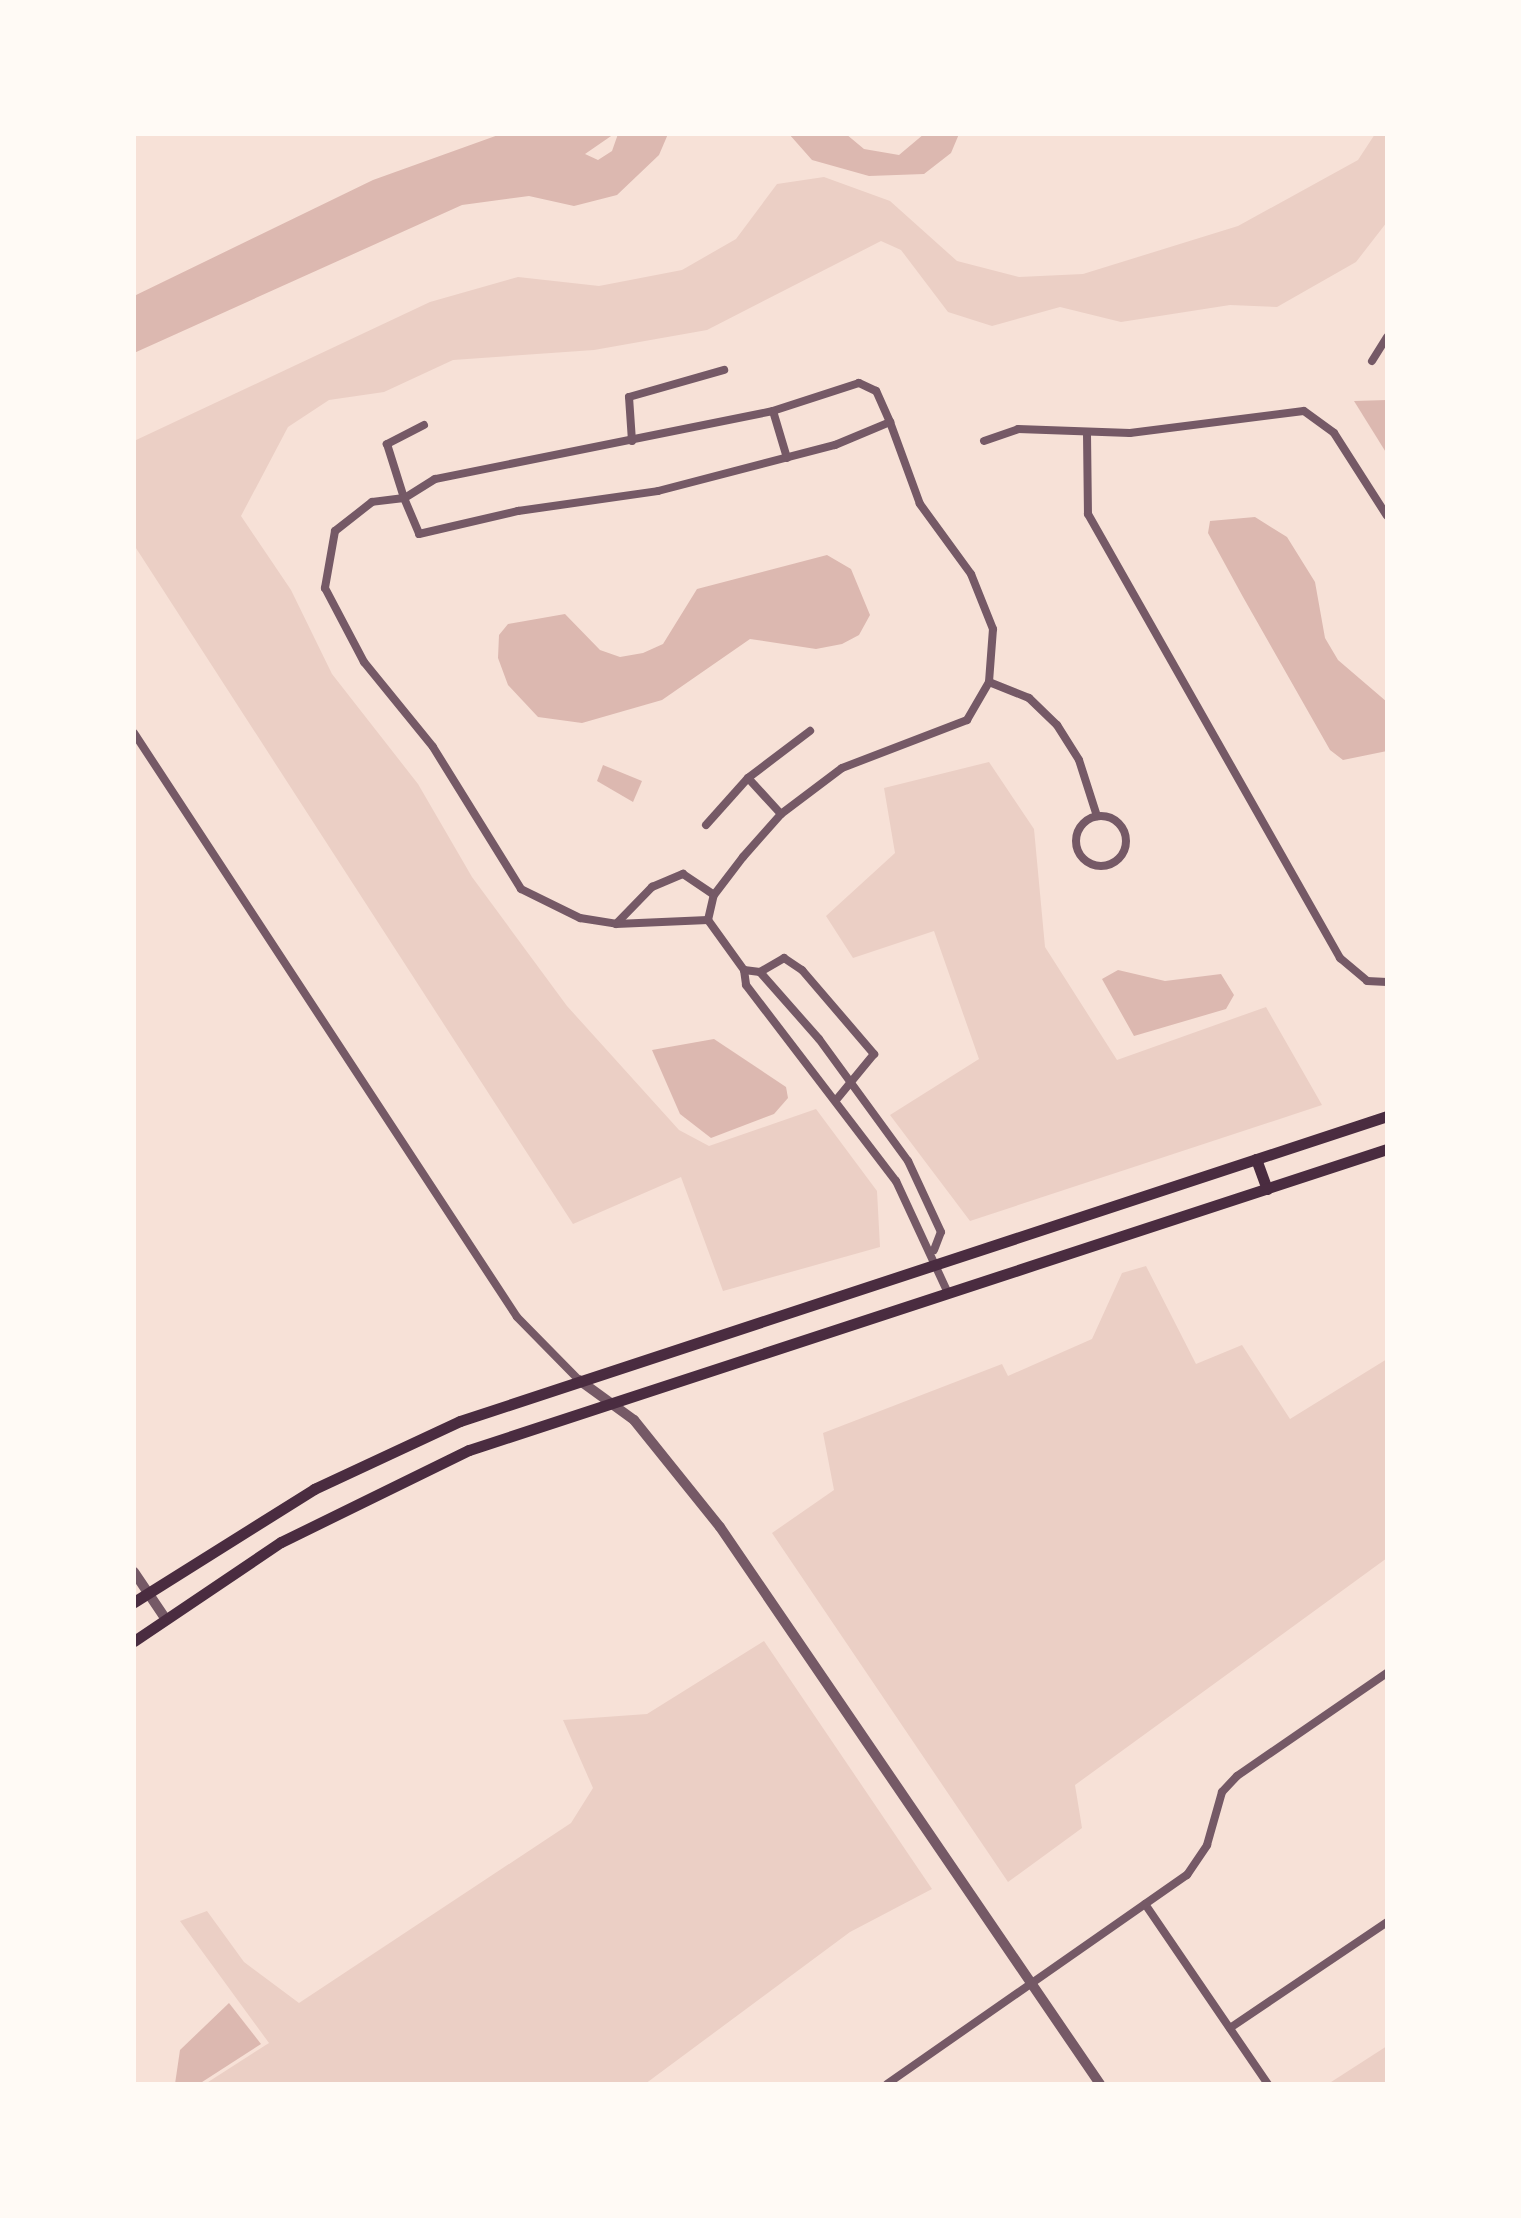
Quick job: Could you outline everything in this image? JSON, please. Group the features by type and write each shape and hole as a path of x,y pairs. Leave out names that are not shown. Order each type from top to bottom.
{"main road":[{"path":"134,1602 247,1526 373,1459 579,1380 1387,1116"},
{"path":"134,1641 281,1542 387,1486 609,1402 1387,1149"},
{"path":"1256,1159 1267,1189"}],"street":[{"path":"1372,361 1387,337"},
{"path":"632,441 629,397 724,370"},
{"path":"708,920 616,924 580,918 521,889 433,747 364,662 325,588 335,531 372,502 404,498 435,479 773,411 859,383 876,391 920,504 971,574 993,629 989,682 967,720 842,768 781,814 714,895 708,920 744,970 746,985 837,1099 896,1181 920,1239 934,1250"},
{"path":"773,411 787,458"},
{"path":"984,441 1018,429 1087,434 1304,411 1334,433 1387,516"},
{"path":"424,425 387,444 419,534 518,511 658,491 787,458 890,422"},
{"path":"1087,434 1088,514 1340,958 1367,981 1387,982"},
{"path":"989,682 1029,698 1057,725 1079,760 1097,816"},
{"path":"706,825 748,778 810,731"},
{"path":"134,733 517,1317 579,1380 634,1420 720,1527 1100,2084"},
{"path":"748,778 781,814"},
{"path":"1097,816 1113,819 1126,839 1121,855 1107,865 1091,863 1077,845 1079,830 1097,816"},
{"path":"616,924 652,887 683,874 714,895"},
{"path":"744,970 760,972 784,958 802,970 874,1054 853,1088 837,1099"},
{"path":"760,972 853,1088 925,1191 941,1232 934,1250 948,1293"},
{"path":"134,1572 165,1618"},
{"path":"887,2084 1145,1904 1199,1861 1217,1802 1237,1776 1387,1673"},
{"path":"1145,1904 1268,2084"},
{"path":"1230,2028 1387,1922"}],"shaded area":[{"path":"501,134 614,134 585,154 598,160 612,151 618,134 668,134 659,155 617,195 574,206 529,196 462,205 134,353 134,296 373,180"},
{"path":"789,134 846,134 864,149 899,155 924,134 959,134 951,153 924,174 869,176 812,160"},
{"path":"1375,134 1387,134 1387,222 1356,262 1277,307 1230,305 1121,322 1060,307 992,326 948,312 901,250 881,241 707,330 594,350 453,360 384,392 329,400 288,427 241,516 291,590 332,674 418,784 472,877 567,1006 679,1130 709,1146 816,1109 877,1191 880,1247 723,1291 681,1177 573,1224 134,545 134,441 430,302 518,277 599,286 682,270 736,239 777,184 824,177 890,201 957,261 1019,277 1083,274 1238,226 1358,160"},
{"path":"1387,400 1387,454 1354,401"},
{"path":"1255,517 1287,537 1315,582 1325,638 1338,660 1387,702 1387,751 1343,760 1330,750 1243,597 1208,533 1210,521"},
{"path":"827,555 851,569 870,615 859,635 842,644 816,649 750,639 662,700 582,723 538,717 508,685 498,658 499,635 508,624 565,614 600,650 620,657 643,653 663,644 697,589"},
{"path":"989,762 1034,829 1045,947 1117,1060 1266,1007 1322,1105 970,1221 890,1115 979,1059 934,931 853,958 826,916 895,853 884,788"},
{"path":"603,765 642,781 633,802 597,781"},
{"path":"1118,970 1165,981 1221,974 1234,995 1226,1009 1134,1036 1102,979"},
{"path":"714,1039 786,1087 788,1098 774,1114 711,1138 680,1114 652,1050"},
{"path":"1146,1266 1196,1364 1242,1345 1290,1419 1387,1359 1387,1558 1075,1785 1082,1828 1008,1882 772,1533 834,1490 823,1433 1002,1364 1008,1376 1092,1339 1122,1273"},
{"path":"764,1641 932,1889 850,1932 645,2084 205,2084 269,2043 180,1921 207,1911 244,1962 299,2003 571,1823 593,1788 563,1720 647,1714"},
{"path":"229,2003 261,2044 199,2084 175,2084 180,2050"},
{"path":"1387,2046 1387,2084 1328,2084"}]}
